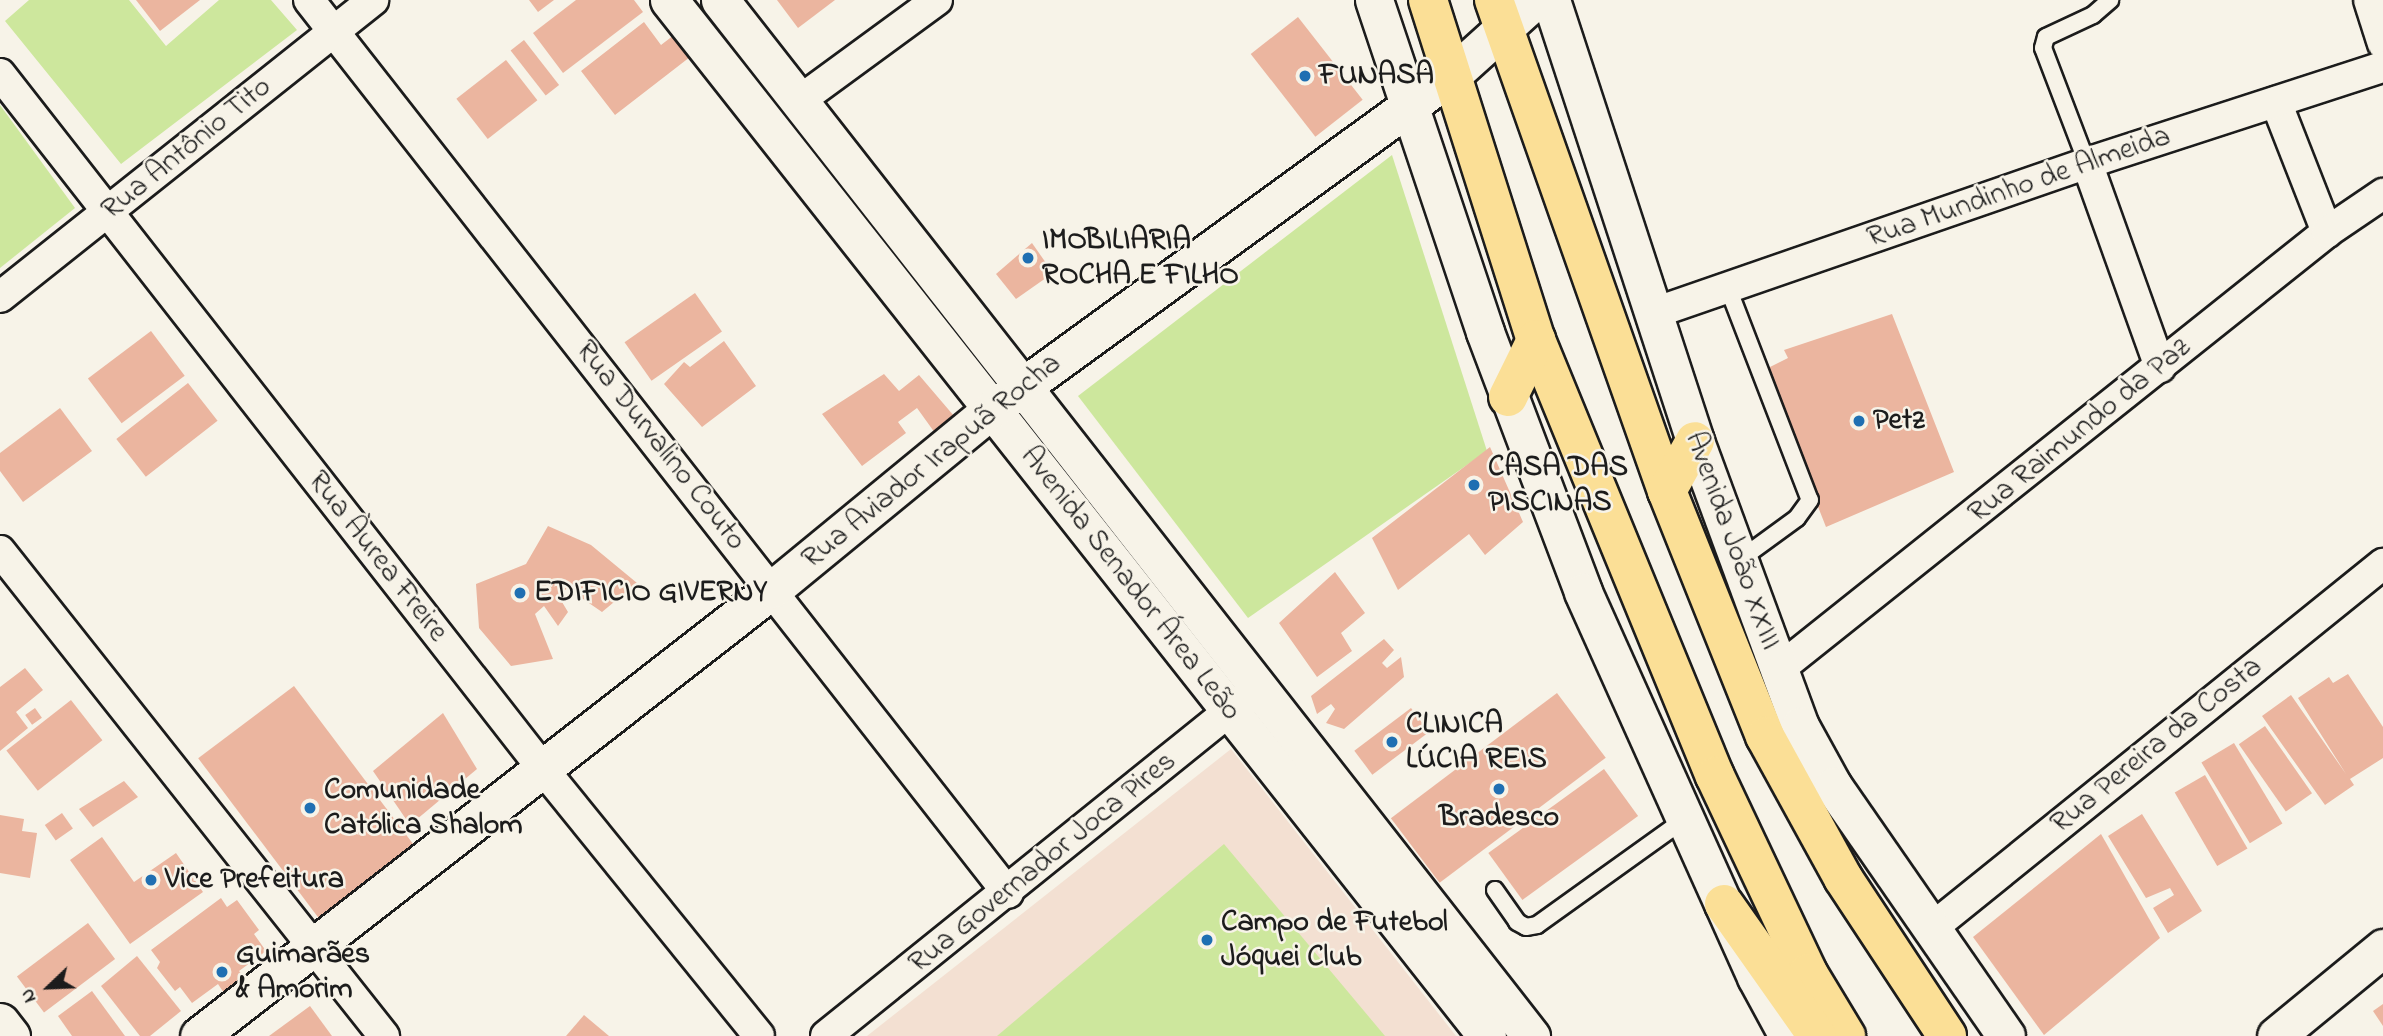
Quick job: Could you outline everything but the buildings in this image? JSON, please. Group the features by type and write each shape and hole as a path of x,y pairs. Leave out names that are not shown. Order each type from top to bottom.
{"main road":[{"path":"1428,0 1536,340 1715,776 1808,974 1846,1036"},
{"name":"Avenida João XXIII","path":"1499,15 1667,491 1716,623 1769,745 1843,878 1947,1036"},
{"path":"1508,397 1536,340"},
{"path":"1667,491 1695,441"},
{"path":"1724,904 1817,1036"}],"street":[{"name":"Rua Durvalino Couto","path":"309,0 773,589 1007,893"},
{"name":"Rua Antônio Tito","path":"0,297 373,0"},
{"name":"Avenida Senador Área Leão","path":"670,0 1371,889 1503,1028"},
{"name":"Avenida Senador Área Leão","path":"720,0 1400,865 1503,1028"},
{"path":"799,101 937,0"},
{"path":"1374,0 1508,397 1583,592 1724,904 1788,1036"},
{"name":"Rua Aviador Irapuã Rocha","path":"199,1036 773,589 992,409 1452,74 1499,15 1535,0"},
{"name":"Avenida João XXIII","path":"1551,0 1657,312 1695,441 1778,670 1833,786 2007,1036"},
{"path":"2369,0 2383,44"},
{"name":"Rua Mundinho de Almeida","path":"1657,312 2087,163 2383,67"},
{"name":"Rua Àurea Freire","path":"0,74 543,769 759,1036"},
{"path":"2276,102 2327,232"},
{"path":"2087,163 2160,367"},
{"name":"Rua Raimundo da Paz","path":"1778,670 2327,232 2383,194"},
{"path":"0,551 384,1036"},
{"name":"Rua Pereira da Costa","path":"1932,928 2383,564"},
{"name":"Rua Governador Joca Pires","path":"826,1036 1007,893 1258,687"},
{"path":"1371,889 1400,865"},
{"path":"2276,1036 2383,948"},
{"path":"0,1022 11,1036"}],"lane":[{"path":"2087,163 2043,48 2046,37 2093,15 2110,0"},
{"path":"1728,288 1810,500 1797,518 1738,561"},
{"path":"1495,890 1517,922 1526,927 1537,925 1685,819"}],"shaded area":[{"path":"1231,749 1456,1036 867,1036"}],"green space":[{"path":"29,0 129,0 166,46 219,0 271,0 297,30 121,164 5,21"},
{"path":"0,105 75,208 0,268"},
{"path":"1392,155 1487,451 1248,618 1078,396"},
{"name":"Campo de Futebol Jóquei Club","path":"1224,844 1385,1036 997,1036"}],"place":[{"name":"FUNASA","path":"1305,76"},
{"name":"IMOBILIARIA ROCHA E FILHO","path":"1028,258"},
{"name":"Petz","path":"1859,421"},
{"name":"CASA DAS PISCINAS","path":"1474,485"},
{"name":"EDIFICIO GIVERNY","path":"520,593"},
{"name":"CLINICA LÚCIA REIS","path":"1392,742"},
{"name":"Bradesco","path":"1499,789"},
{"name":"Comunidade Católica Shalom","path":"310,808"},
{"name":"Vice Prefeitura","path":"151,880"},
{"name":"Campo de Futebol Jóquei Club","path":"1207,940"},
{"name":"Guimarães & Amorim","path":"222,972"}]}
